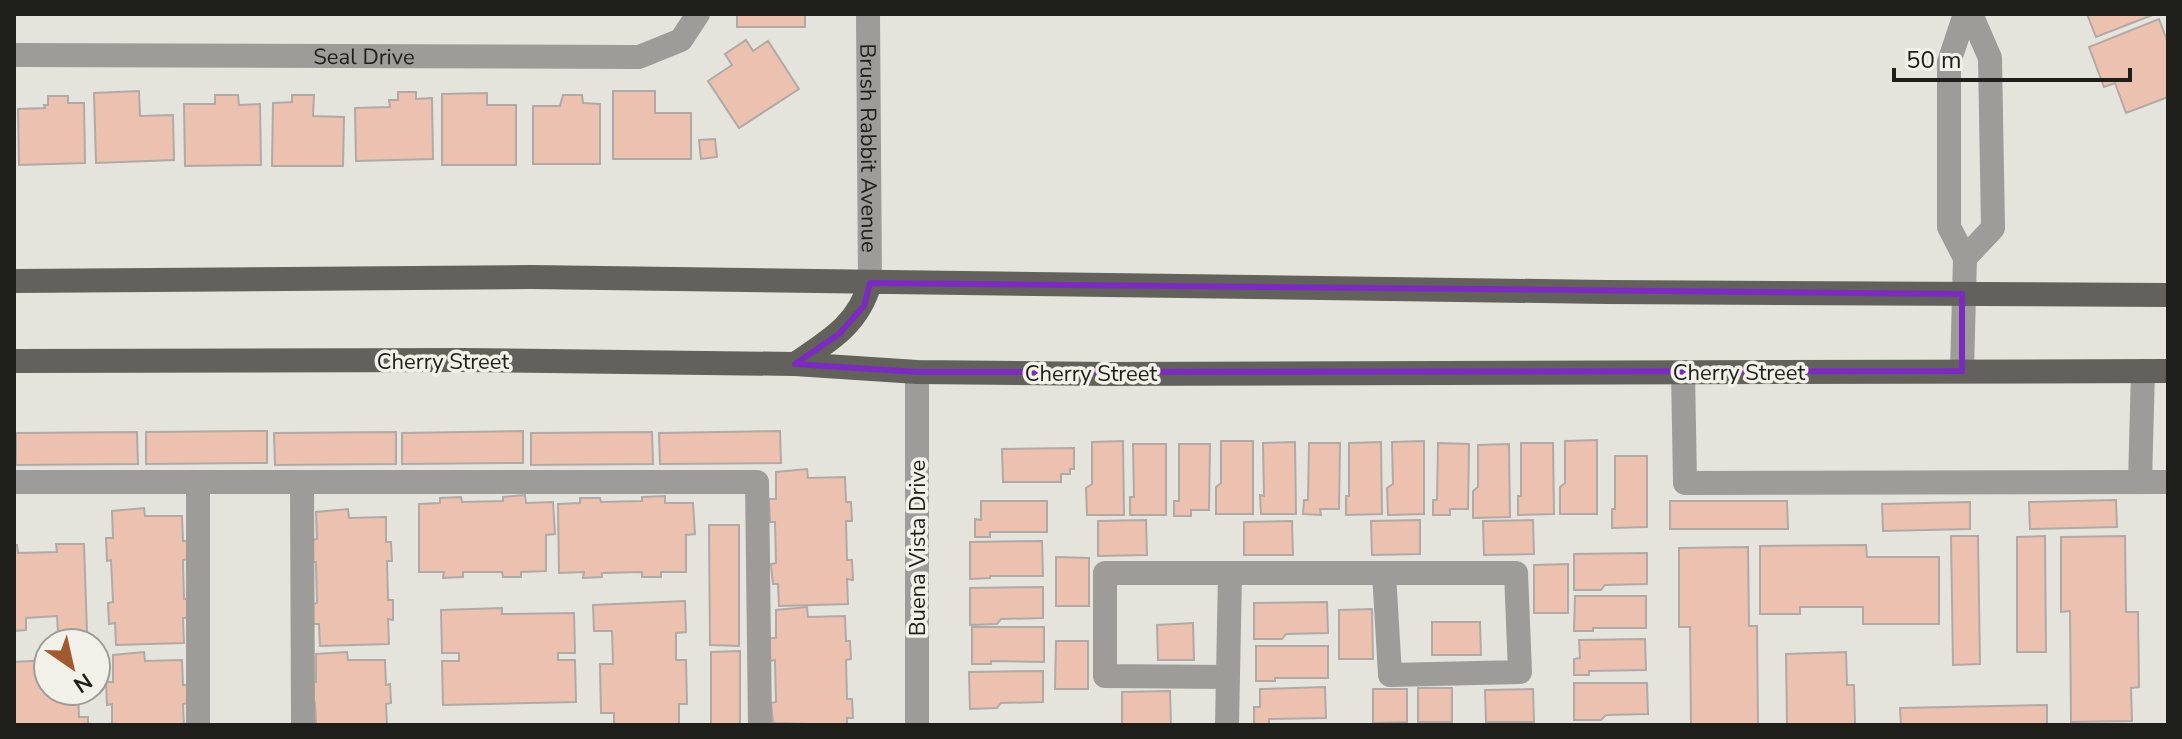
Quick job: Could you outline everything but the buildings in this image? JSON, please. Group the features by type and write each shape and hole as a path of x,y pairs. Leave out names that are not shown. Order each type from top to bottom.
{"main road":[{"path":"14,281 531,277 2168,295"},
{"path":"795,364 839,334 864,306 870,283"},
{"name":"Cherry Street","path":"14,361 447,360 795,364 917,372 2168,371"}],"street":[{"name":"Seal Drive","path":"14,55 639,57 681,40 698,14"},
{"name":"Brush Rabbit Avenue","path":"868,14 870,283"},
{"path":"1962,371 1965,258 1949,227 1949,62 1968,14"},
{"path":"1965,258 1993,228 1990,58 1968,14"},
{"path":"2140,482 2143,371"},
{"name":"Buena Vista Drive","path":"917,372 917,725"},
{"path":"1683,372 1685,483 2168,482"},
{"path":"14,482 757,482 760,725"},
{"path":"198,482 198,725"},
{"path":"302,483 303,725"},
{"path":"1227,677 1105,676 1105,573 1230,575 1384,573 1516,573 1520,672 1390,675 1384,573"},
{"path":"1227,725 1230,575"}],"highlighted area":[{"path":"870,283 1962,294 1962,371 917,372 795,364 839,334 864,306"}]}
